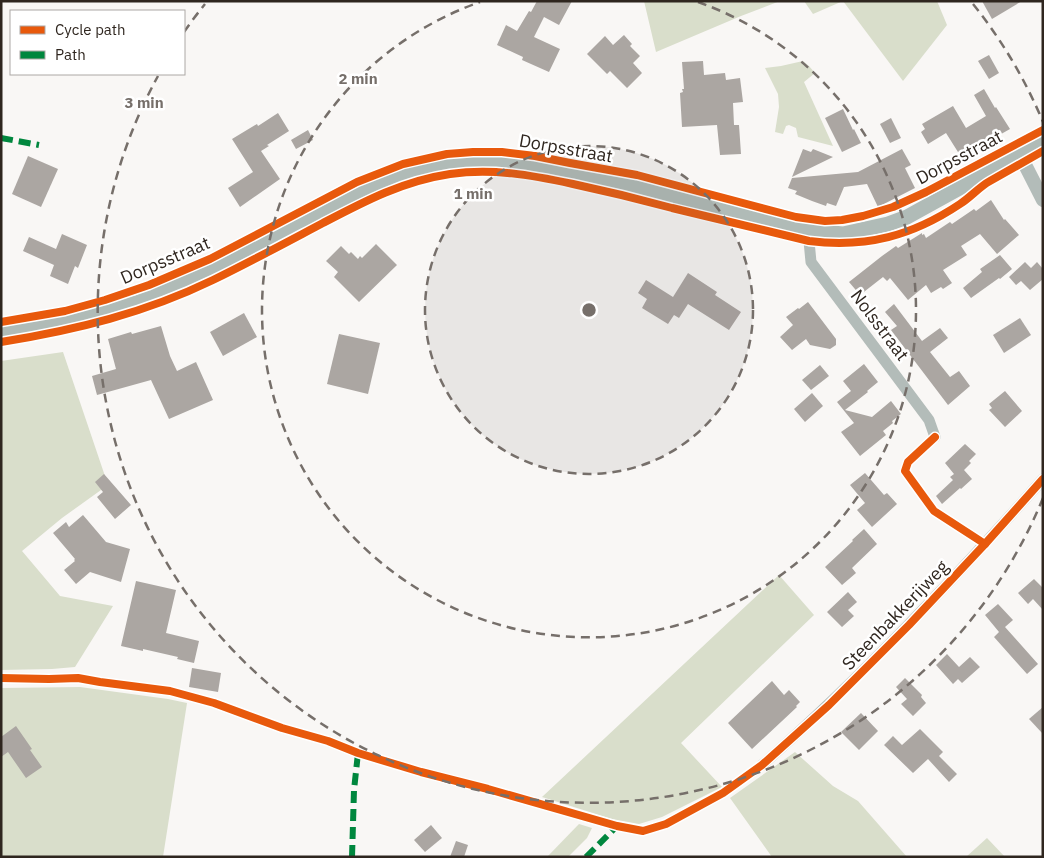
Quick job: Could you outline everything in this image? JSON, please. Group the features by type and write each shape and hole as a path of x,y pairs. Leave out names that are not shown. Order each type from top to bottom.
{"main road":[{"name":"Dorpsstraat","path":"1,332 68,320 139,302 212,271 384,182 438,166 470,161 501,163 562,172 630,186 810,231 842,234 888,224 907,217 1043,142"}],"street":[{"path":"1020,155 1043,200"},
{"name":"Nolsstraat","path":"810,231 811,262 929,420 935,437"},
{"name":"Steenbakkerijweg","path":"762,765 829,704 908,625 985,544 1043,479"}],"green space":[{"path":"644,1 780,1 656,52"},
{"path":"804,1 843,1 813,14"},
{"path":"843,1 937,1 947,25 903,81"},
{"path":"803,61 815,73 804,82 833,146 798,137 796,128 789,125 786,126 783,134 775,132 779,107 778,94 765,68"},
{"path":"63,352 108,485 62,518 22,551 60,596 113,606 75,667 1,670 1,361"},
{"path":"779,575 814,615 681,743 722,787 662,817 639,824 612,819 542,797"},
{"path":"80,687 187,703 163,857 1,857 1,688"},
{"path":"795,752 833,786 858,801 907,857 772,857 730,798"},
{"path":"579,824 592,828 587,838 568,857 547,857"},
{"path":"987,838 1005,857 966,857"}],"building":[{"path":"537,1 572,1 559,25 544,17 534,37 560,49 549,72 522,60 523,57 497,45 506,25 517,31"},
{"path":"982,1 1022,1 992,19"},
{"path":"624,35 632,44 630,46 640,56 633,63 642,73 627,88 610,71 607,74 587,54 605,36 613,45"},
{"path":"989,55 999,73 989,79 978,61"},
{"path":"703,61 704,75 725,73 726,80 740,78 743,102 733,103 734,125 739,125 741,154 720,155 717,125 682,127 680,93 684,89 682,62"},
{"path":"984,89 1010,129 987,142 989,144 963,160 946,133 928,144 921,132 925,129 922,124 953,106 966,128 986,116 974,95"},
{"path":"843,109 861,143 842,152 825,118"},
{"path":"278,113 289,131 261,151 280,179 240,207 228,188 253,172 232,139"},
{"path":"891,118 901,138 890,143 880,124"},
{"path":"308,130 313,140 296,149 291,140"},
{"path":"803,149 811,152 813,149 833,157 792,177"},
{"path":"902,149 911,165 905,168 915,188 878,207 867,184 844,187 836,206 827,203 826,206 812,201 795,194 797,191 788,188 792,178 858,172"},
{"path":"28,156 58,169 41,207 12,194"},
{"path":"991,200 1004,220 1019,235 997,254 980,234 961,246 967,255 943,270 952,283 943,289 941,287 931,293 926,285 908,300 890,278 887,281 883,277 860,295 849,282 896,246 898,248 922,233 926,238 974,209 976,211"},
{"path":"62,234 87,245 78,268 75,266 68,284 50,276 54,265 23,251 29,237 56,249"},
{"path":"376,244 397,265 359,302 334,277 338,272 326,261 341,246 358,259 360,256 362,258"},
{"path":"1000,255 1012,269 971,298 963,288 982,272 980,269"},
{"path":"1025,262 1031,268 1037,262 1043,269 1043,279 1030,290 1021,281 1016,285 1009,277"},
{"path":"688,273 717,292 715,295 741,312 729,330 688,304 679,318 674,315 668,324 642,308 647,299 638,293 646,280 673,297"},
{"path":"808,302 836,339 836,345 830,349 810,345 806,339 792,350 780,337 793,325 786,317"},
{"path":"894,304 922,341 940,328 948,338 930,352 950,377 959,371 970,386 948,405 891,330 897,326 885,312"},
{"path":"244,313 257,337 223,356 210,332"},
{"path":"1020,318 1031,335 1004,353 993,335"},
{"path":"161,326 170,356 177,371 196,362 213,400 169,419 151,380 97,395 92,376 116,369 108,339"},
{"path":"339,334 380,343 368,394 327,384"},
{"path":"864,364 878,382 845,410 872,417 891,401 901,414 883,431 886,435 860,456 841,432 854,423 837,402 851,391 843,381"},
{"path":"820,365 829,376 811,390 802,380"},
{"path":"1005,391 1022,411 1005,427 989,410 992,408 989,404"},
{"path":"812,393 823,406 805,422 794,409"},
{"path":"965,444 976,454 964,470 972,479 942,504 936,496 953,480 950,477 954,474 945,463"},
{"path":"865,473 884,495 887,493 897,504 872,527 857,510 865,503 850,485"},
{"path":"104,474 131,505 115,519 97,497 103,492 95,482"},
{"path":"83,515 106,542 130,549 121,582 90,572 76,584 64,570 75,559 53,533 66,522 69,527"},
{"path":"864,529 877,544 852,568 856,573 842,585 825,567"},
{"path":"1034,579 1043,588 1043,610 1033,599 1028,604 1018,593"},
{"path":"136,581 176,590 166,633 199,641 194,663 177,659 178,657 121,646"},
{"path":"848,592 857,602 848,610 854,616 842,627 827,612"},
{"path":"998,604 1013,620 1005,627 1038,664 1027,674 994,637 999,632 985,615"},
{"path":"947,654 959,667 970,657 980,667 962,683 958,679 953,684 936,665"},
{"path":"192,668 221,673 218,692 189,687"},
{"path":"905,678 922,695 921,697 926,703 913,716 901,704 907,699 896,687"},
{"path":"772,681 784,695 789,690 800,702 752,749 728,723"},
{"path":"1043,707 1043,734 1029,719"},
{"path":"861,713 878,731 859,750 841,732"},
{"path":"16,726 42,767 26,778 8,752 1,757 1,737"},
{"path":"920,729 943,752 939,756 957,774 949,782 928,759 913,773 884,745 893,736 902,745"},
{"path":"431,825 442,838 425,852 414,840"},
{"path":"456,841 468,845 464,857 450,857"}],"marked path":[{"path":"1,138 39,145"},
{"path":"352,857 354,790 358,753"},
{"path":"586,857 617,826"}],"cycle path":[{"path":"1,322 65,311 149,285 210,259 357,182 403,164 447,154 502,152 535,156 637,175 796,217 825,221 863,216 893,207 926,192 1043,130"},
{"path":"1,342 83,326 162,302 213,280 369,200 400,187 433,177 466,172 512,173 610,192 809,241 850,243 888,237 924,224 960,204 986,183 1043,151"},
{"path":"935,437 908,462 905,471 934,511 985,544"},
{"path":"1,678 78,678 170,691 214,703 282,728 421,772 617,826 643,831 666,824 723,793 762,765 829,705 909,625 1043,479"}]}
